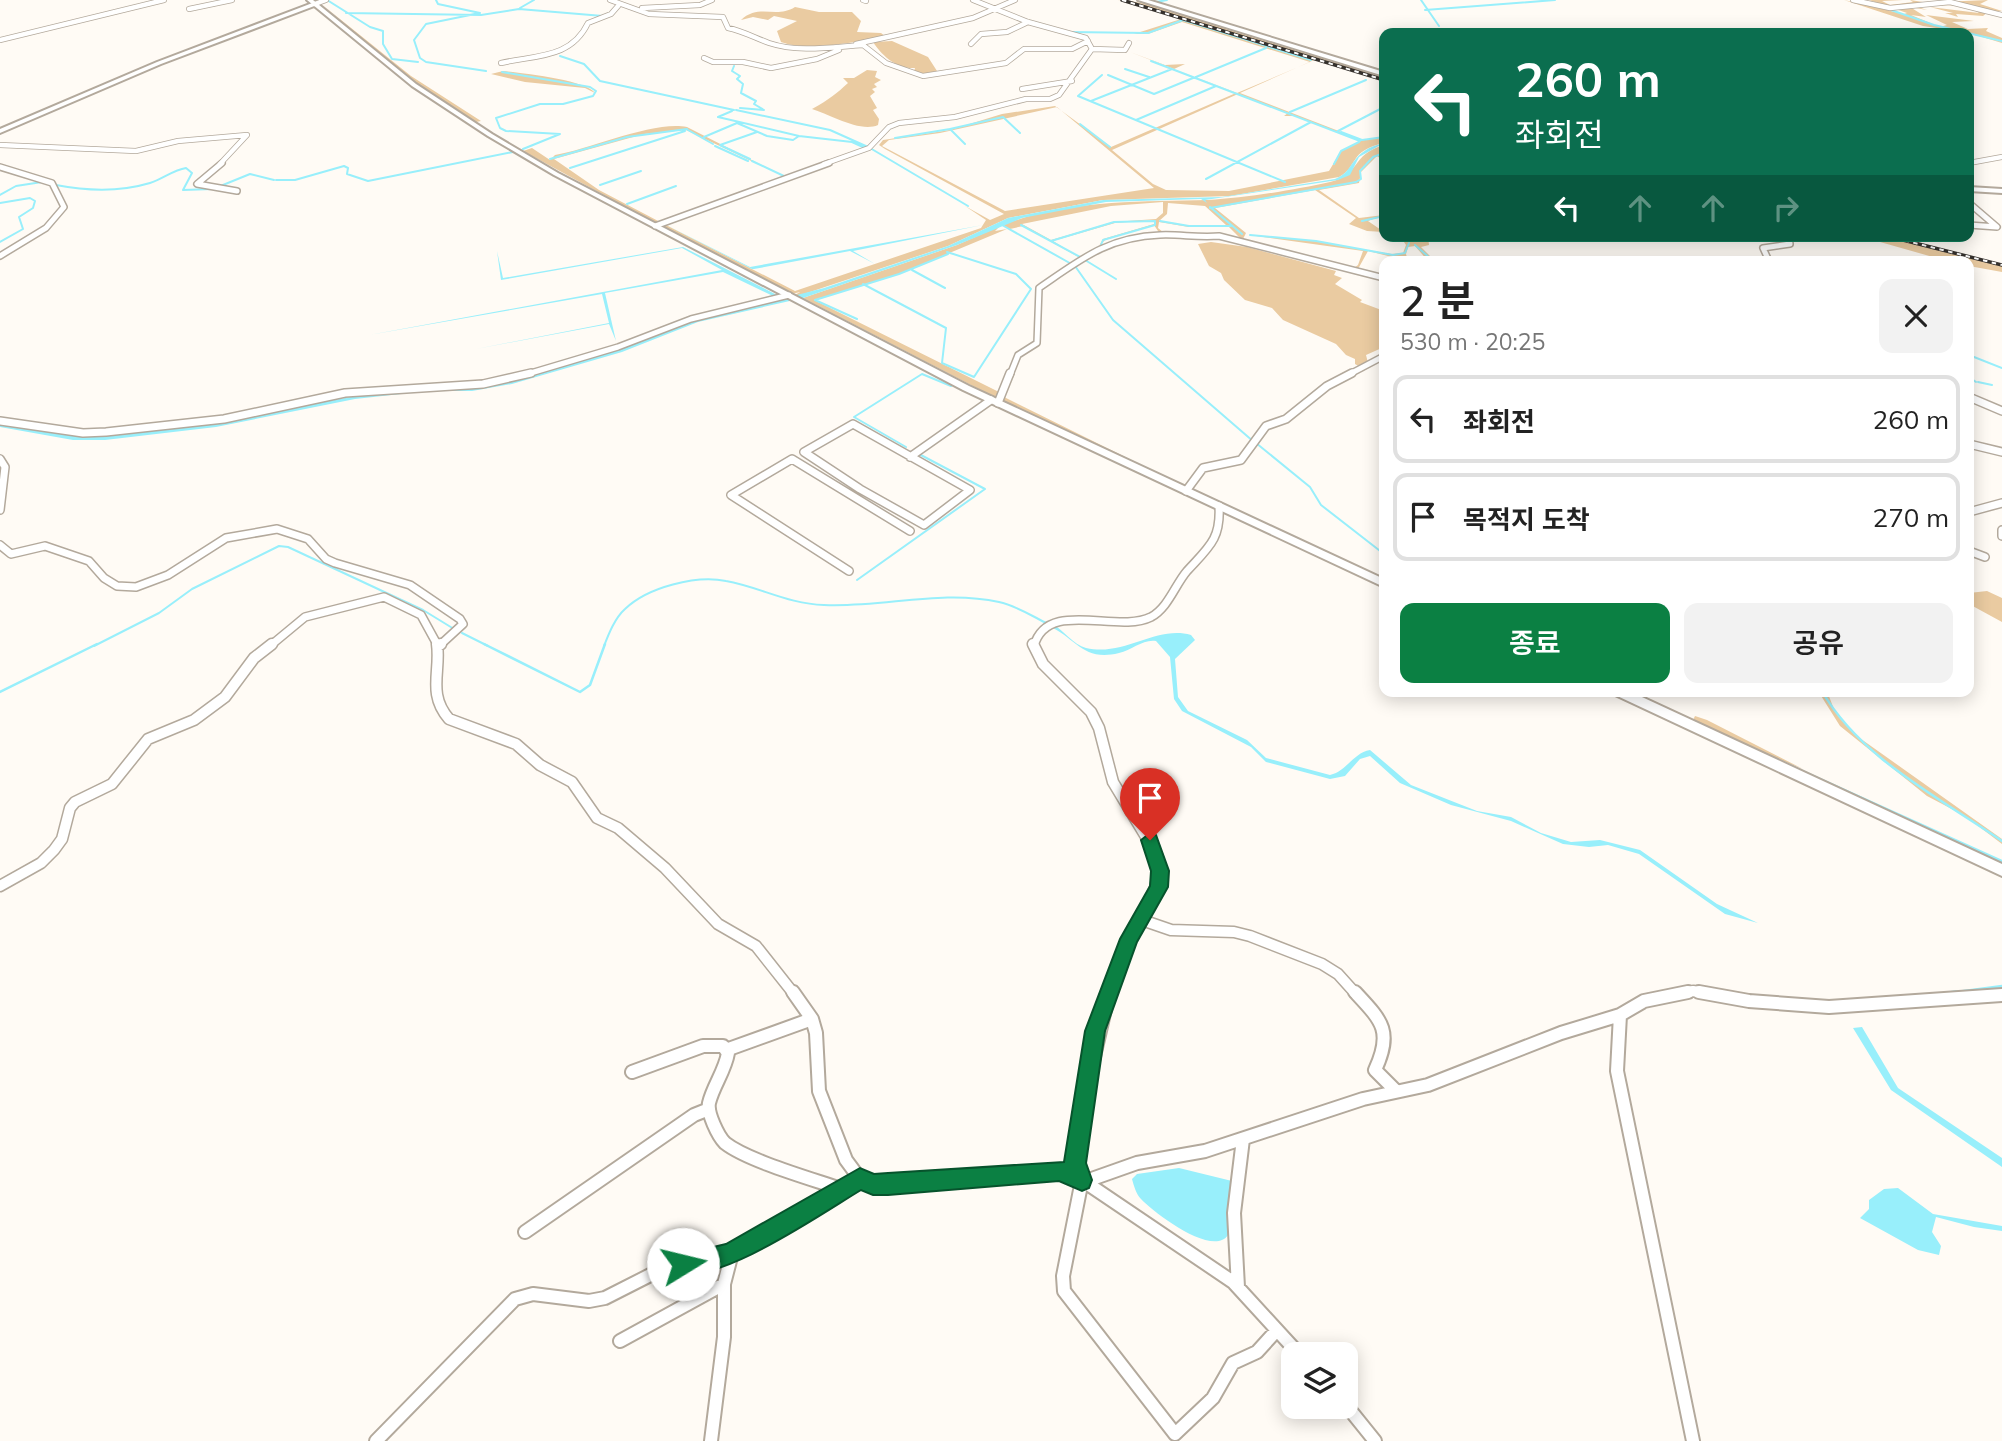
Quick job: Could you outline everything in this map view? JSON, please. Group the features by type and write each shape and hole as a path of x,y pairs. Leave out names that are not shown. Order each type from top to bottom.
{"main road":[{"path":"1140,0 1379,72"},
{"path":"0,131 312,2 404,77 490,135 655,226 995,401 1379,581"},
{"path":"1974,189 2002,191"},
{"path":"1630,697 2002,870"}],"street":[{"path":"0,40 164,0"},
{"path":"189,9 232,0"},
{"path":"312,2 326,0"},
{"path":"610,0 618,6 635,8 695,6 712,0"},
{"path":"973,0 1028,22 1080,35 1088,41 1092,49"},
{"path":"981,3 991,0"},
{"path":"635,8 650,14 723,17 726,19 724,25 728,28 750,33 769,43 801,49 856,44 973,19 1015,0"},
{"path":"1853,0 1890,8 1950,2 2002,15"},
{"path":"501,63 540,57 566,48 583,39 588,23 611,13 618,6"},
{"path":"918,26 993,9"},
{"path":"971,44 981,34 1007,32 1028,22"},
{"path":"704,58 713,62 743,62 771,68 786,63 817,60 856,44 866,47 886,63 923,76 1006,63 1024,49 1072,49 1088,41"},
{"path":"1092,49 1125,50 1129,43"},
{"path":"655,226 869,148 894,125 955,117 1026,99 1050,99 1063,92 1092,49"},
{"path":"1022,89 1072,81"},
{"path":"0,145 136,151 178,141 247,135 231,155 197,184 223,191 237,191"},
{"path":"1974,162 2002,157"},
{"path":"0,167 52,183 64,207 46,228 0,256"},
{"path":"1974,207 1997,227 1974,225"},
{"path":"1994,225 2002,223"},
{"path":"909,457 995,401 1018,355 1037,343 1039,288 1075,266 1100,246 1160,234 1194,239 1219,236 1379,277"},
{"path":"1767,256 1763,248 1790,242"},
{"path":"0,421 83,433 106,432 224,419 354,392 483,384 544,370 618,347 691,319 793,297"},
{"path":"1186,491 1197,470 1212,464 1241,460 1266,426 1286,419 1311,402 1327,386 1379,359"},
{"path":"1974,399 2002,411"},
{"path":"850,424 970,490 923,524 820,463 806,455 806,450 850,424"},
{"path":"1974,445 2002,452"},
{"path":"0,459 5,467 0,510"},
{"path":"849,571 731,495 792,459 910,531"},
{"path":"810,470 820,463"},
{"path":"852,495 860,489"},
{"path":"1974,511 2002,503"},
{"path":"1219,506 1220,527 1217,536 1179,580 1169,602 1160,610 1144,620 1130,622 1105,624 1055,620 1043,627 1033,644 1047,669 1078,696 1093,715 1114,784 1157,855 1159,887 1139,919 1103,1006 1093,1043 1075,1163 1082,1180 1063,1276 1064,1291 1175,1434 1213,1398 1233,1363 1257,1352 1277,1330"},
{"path":"895,521 905,515"},
{"path":"0,545 11,554 39,546 72,554 89,561 104,578 117,586 136,587 168,575 226,538 266,529 293,532 308,539 321,555 335,564 410,585 460,620 461,629 438,646"},
{"path":"2002,530 2002,536"},
{"path":"1974,553 1985,557"},
{"path":"0,886 41,863 54,850 62,839 70,808 75,802 112,785 148,739 194,720 225,697 254,658 305,617 384,597 421,615 438,646 434,682 442,711 449,719 516,744 540,765 572,782 597,818 618,828 674,877 718,924 756,946 768,958 812,1019 816,1033 819,1091 846,1160 860,1179 873,1184 888,1184 1060,1170 1082,1180 1238,1287 1288,1342"},
{"path":"1139,919 1171,930 1234,932 1250,936 1322,964 1338,974 1381,1020 1386,1047 1375,1070 1396,1091"},
{"path":"1082,1180 1137,1163 1178,1157 1242,1139 1303,1117 1396,1091 1428,1085 1561,1033 1620,1015 1644,1001 1693,991 1749,1001 1829,1007 2002,995"},
{"path":"1620,1015 1617,1071 1693,1441"},
{"path":"632,1072 703,1046 714,1044 726,1049 812,1019"},
{"path":"526,1232 672,1130 709,1109 726,1066 726,1049"},
{"path":"709,1109 716,1130 724,1142 776,1167 841,1189"},
{"path":"1238,1287 1236,1248 1242,1139"},
{"path":"376,1441 515,1299 533,1294 573,1300 605,1298 668,1266 709,1261 732,1253 860,1179"},
{"path":"711,1441 724,1337 724,1284 732,1253"},
{"path":"620,1341 724,1284"},
{"path":"1357,1419 1375,1441"}],"shaded area":[{"path":"1117,0 1145,7 1379,80 1314,60 1310,62 1182,22 1148,34 1134,34 1181,19"},
{"path":"1125,0 1162,7 1379,74 1379,78"},
{"path":"1844,0 1904,14 1907,13 1869,0 1903,0 1882,1 1890,5 1913,2 1910,0 1923,2 1916,3 1988,0 1980,4 2002,11 1988,12 1983,16 1956,14 1958,17 1930,7 1979,13 1958,6 1918,7 1927,10 1910,7 1926,17 1911,15 1940,27 1947,25 1926,15 1974,21 1952,22 1966,28 1936,28"},
{"path":"320,3 411,76 481,121 476,122 405,75"},
{"path":"795,7 819,12 852,12 861,21 857,32 881,33 885,36 833,45 792,45 781,42 777,31 797,21 774,16 768,20 753,17 741,20 754,12 781,12"},
{"path":"1988,28 1986,31 2002,38 2002,43 1974,35 1974,29"},
{"path":"892,41 928,57 937,71 921,75 914,71 915,68 901,66 885,56 873,42"},
{"path":"1130,52 1165,65 1185,64 1174,69 1237,93 1300,66 1240,93 1362,140 1379,138 1379,144 1359,154 1339,177 1230,196 1103,200 1008,218 948,246 798,296 795,295 800,292 792,294 660,226 664,224 795,291 981,228 986,220 965,206 990,220 1004,214 885,149 879,145 883,140 950,130 1002,114 1055,106 1057,107 940,133 889,140 882,146 1005,211 1154,188 1062,111 1111,147 1236,93","holes":["1238,94 1288,113 1284,116 1295,116 1360,141 1341,151 1329,171 1229,191 1166,190 1153,184 1112,150"]},
{"path":"867,70 877,71 875,77 881,80 874,84 877,87 872,89 875,92 870,96 877,108 873,110 879,119 878,125 862,127 812,109 848,83 843,78 854,78"},
{"path":"503,71 580,84 595,93 585,88 525,82 491,74"},
{"path":"687,127 785,177 686,130 644,134 554,159 599,190 662,223 657,224 523,151 532,148 550,160 555,155 640,131"},
{"path":"1379,147 1379,157 1377,156 1361,172 1359,183 1319,190 1359,218 1379,216 1368,221 1379,229 1379,232 1367,231 1349,224 1356,218 1315,190 1215,208 1246,233 1243,239 1160,234 1154,225 1105,240 1099,246 1103,239 1154,224 1154,220 1115,223 1053,241 1082,259 1023,226 1010,229 1003,225 1053,210 1079,206 1222,199 1316,185 1347,175 1366,154","holes":["1163,202 1163,213 1156,219 1113,222 1051,240 1022,224 1111,206","1168,203 1205,206 1226,225 1188,226 1159,221 1167,214","1159,222 1189,227 1228,226 1240,238 1164,233 1158,228"]},
{"path":"1000,226 995,231 1007,229 899,274 814,300 999,392 996,398 803,298 957,245"},
{"path":"1249,235 1314,241 1391,254 1403,253 1406,245 1404,242 1429,242 1429,245 1421,247 1430,256 1424,256 1415,246 1408,247 1407,256 1388,256 1368,251 1358,269 1379,275 1309,259 1246,240 1354,268 1358,265 1363,251"},
{"path":"1211,242 1247,247 1336,271 1334,275 1342,278 1335,284 1362,300 1360,302 1379,309 1379,349 1366,355 1368,363 1360,367 1355,364 1355,359 1346,355 1336,344 1283,320 1272,308 1245,300 1224,280 1221,273 1209,266 1198,244"},
{"path":"1880,242 1908,242 1963,256 1929,256"},
{"path":"1974,259 2002,266 2002,272 1974,267"},
{"path":"1002,396 1186,487 1002,401"},
{"path":"1987,591 2002,598 2002,622 1974,607 1974,592"},
{"path":"1636,697 1645,697 1693,720 1695,716 1707,720 1803,769 1776,758 1780,762"},
{"path":"1822,697 1829,697 1835,712 1854,734 2002,839 2002,844 1965,816 1927,796 1840,726"}],"water":[{"path":"1379,145 1359,157 1350,175 1338,180 1205,200 1207,203 1201,199 1106,202 1022,218 957,245 803,298 698,322 622,352 512,384 472,391 428,391 355,399 216,427 105,440 73,440 0,427 0,424 77,436 218,422 361,395 506,383 623,348 688,323 824,288 948,246 1008,218 1103,200 1222,197 1335,179 1347,171 1359,156"},
{"path":"664,224 750,267 983,225 853,251 875,264 850,251 752,269"},
{"path":"683,247 777,295 773,296 723,272 605,293 616,341 609,324 476,349 609,323 602,294 369,335 722,270 682,248 501,280 497,251 503,278"},
{"path":"1051,623 1081,646 1100,650 1165,634 1191,635 1195,640 1175,659 1178,697 1188,711 1247,740 1266,758 1330,775 1370,750 1411,785 1477,811 1511,817 1541,833 1571,842 1600,840 1640,850 1717,904 1758,923 1725,914 1639,854 1608,845 1589,847 1563,844 1511,821 1451,805 1400,783 1370,756 1360,759 1345,776 1330,779 1266,762 1251,747 1182,711 1174,699 1170,657 1156,641 1119,653 1097,654 1088,652 1049,626"},
{"path":"1862,1027 1898,1088 2002,1158 2002,1167 1891,1090 1853,1028"},
{"path":"1179,1168 1232,1181 1232,1223 1228,1235 1220,1241 1210,1241 1183,1230 1148,1205 1135,1190 1132,1179 1137,1174"},
{"path":"1898,1188 1933,1214 2002,1226 2002,1231 1936,1217 1932,1232 1941,1246 1939,1255 1918,1250 1860,1218 1869,1209 1869,1200 1884,1189"}],"waterway":[{"path":"327,0 348,13"},
{"path":"436,0 438,4 480,13 471,15"},
{"path":"520,8 534,0"},
{"path":"1156,2 1167,0"},
{"path":"1421,0 1428,10"},
{"path":"1428,10 1555,0"},
{"path":"471,15 519,9 603,16"},
{"path":"1428,10 1439,26"},
{"path":"1891,10 1947,28"},
{"path":"348,13 471,15"},
{"path":"348,13 370,27 383,31 383,44 392,59 418,62"},
{"path":"471,15 426,24 414,40 420,58 426,62 486,71"},
{"path":"1069,32 1148,33 1183,20 1311,60"},
{"path":"1974,34 2002,41"},
{"path":"1196,77 1266,48"},
{"path":"560,56 584,64 600,81 734,110"},
{"path":"1151,61 1172,69"},
{"path":"734,66 732,71 740,76 737,79 743,84 741,93 756,101 754,104 764,110 740,108"},
{"path":"1125,69 1149,77"},
{"path":"1132,85 1172,69"},
{"path":"1172,69 1311,122"},
{"path":"502,72 590,87 596,91 593,96 563,104 540,104 496,118 500,128 506,131 560,134 523,149"},
{"path":"1102,75 1078,96 1237,162"},
{"path":"1108,75 1132,85"},
{"path":"1132,85 1154,94 1193,78"},
{"path":"1290,112 1366,80"},
{"path":"1091,101 1132,85"},
{"path":"1136,120 1216,86"},
{"path":"736,110 830,130 868,147"},
{"path":"1338,131 1379,110"},
{"path":"732,111 718,117 799,136"},
{"path":"950,129 1003,117 1020,133"},
{"path":"1237,162 1311,122"},
{"path":"1311,122 1360,141"},
{"path":"704,137 737,123 767,136 793,140 799,136"},
{"path":"1080,124 1110,147"},
{"path":"550,159 627,137 687,129"},
{"path":"895,138 950,129"},
{"path":"950,129 965,144"},
{"path":"688,130 713,144"},
{"path":"570,168 685,131"},
{"path":"750,159 720,145 757,132"},
{"path":"1341,132 1362,140 1379,138"},
{"path":"799,136 852,142 865,148"},
{"path":"1334,164 1341,151 1359,142"},
{"path":"715,146 748,161"},
{"path":"870,148 968,206"},
{"path":"276,180 295,180 344,166 348,168 347,174 368,181 513,152"},
{"path":"1211,208 1356,182 1361,179 1360,171 1373,157 1379,155"},
{"path":"752,161 786,177"},
{"path":"1206,179 1237,162"},
{"path":"1237,162 1285,182"},
{"path":"56,185 91,189 127,188 150,183 186,168 192,173 183,190 212,189"},
{"path":"600,185 641,171"},
{"path":"218,187 250,174 274,180"},
{"path":"0,195 16,186 42,182"},
{"path":"627,204 676,186"},
{"path":"0,203 30,198 35,201 33,208 19,217 23,229 0,242"},
{"path":"1211,208 1242,234"},
{"path":"1362,221 1379,217"},
{"path":"1051,241 1114,222 1155,221 1155,225 1103,240 1101,245"},
{"path":"1160,221 1189,226 1231,226"},
{"path":"1002,225 1075,266 1113,320 1254,442"},
{"path":"1021,225 1082,258"},
{"path":"1250,235 1316,241 1393,255 1405,253 1409,243"},
{"path":"1415,245 1428,256"},
{"path":"864,285 946,328 942,363 974,377 1031,289 1016,274 947,252"},
{"path":"864,285 948,254"},
{"path":"1085,260 1116,279"},
{"path":"912,270 945,288"},
{"path":"857,319 815,300 864,285"},
{"path":"1974,357 2002,368"},
{"path":"906,447 854,417 922,374 951,386"},
{"path":"1978,382 1992,385"},
{"path":"1256,443 1310,487 1321,505 1379,550"},
{"path":"857,580 985,489 919,454"},
{"path":"94,646 159,613 192,589 279,546 288,547 423,610 454,629"},
{"path":"604,646 618,617 635,601 673,584 701,580 726,581 798,602 824,605 955,597 977,599 1012,606 1048,624"},
{"path":"462,633 580,692 590,685 605,644"},
{"path":"0,692 97,644"},
{"path":"1826,697 1857,737 1879,757 2002,841"},
{"path":"1780,761 2002,861"},
{"path":"1956,992 1949,993 2002,986"}],"railway":[{"path":"1122,0 1379,78"},
{"path":"1911,242 1966,256"},
{"path":"1974,258 2002,265"}],"route":[{"path":"683,1264 716,1259 732,1253 860,1179 873,1184 888,1184 1060,1170 1082,1180 1075,1163 1095,1031 1129,939 1159,887 1157,855 1150,840"}]}
